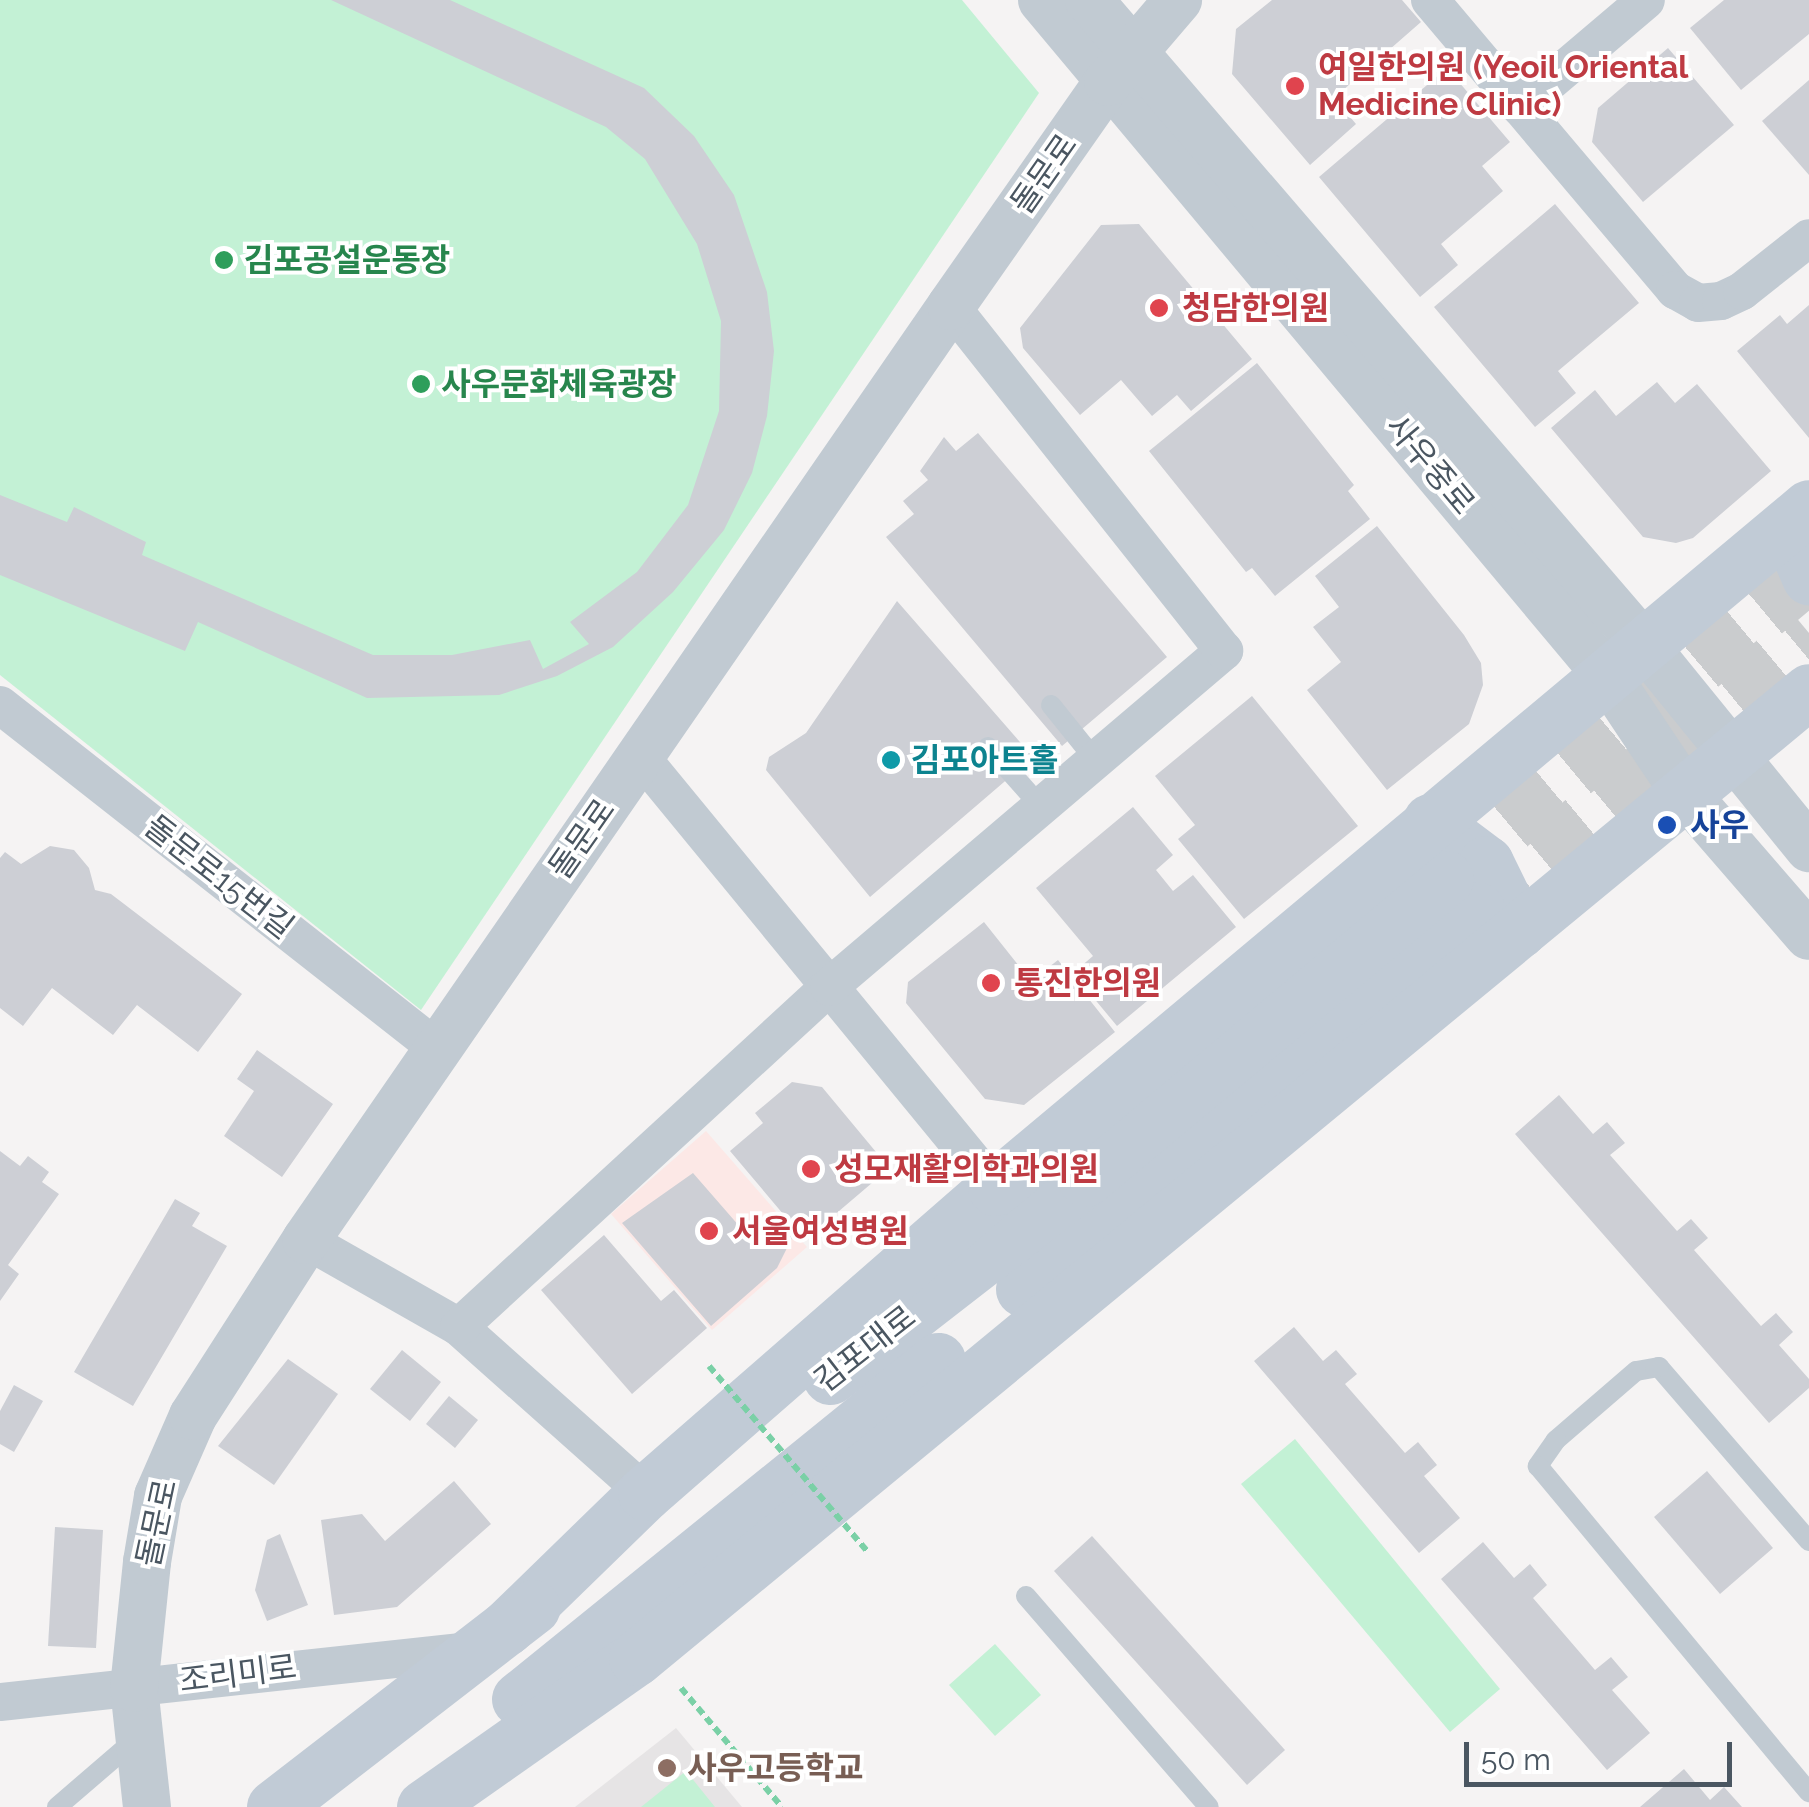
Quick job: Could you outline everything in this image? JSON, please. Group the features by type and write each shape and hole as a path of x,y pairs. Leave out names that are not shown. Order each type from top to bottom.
{"main road":[{"path":"492,1639 645,1493 995,1188 1798,517 1809,577"},
{"path":"424,1807 636,1658 1480,906 1685,793 1809,692"},
{"path":"1430,821 1486,863 1480,906"},
{"name":"김포대로","path":"274,1807 1085,1179 1480,906"},
{"name":"김포대로","path":"382,1807 1002,1308 1480,906"}],"street":[{"name":"사우중로","path":"1042,0 1120,68 1624,659 1730,759 1809,848"},
{"name":"사우중로","path":"1089,0 1120,68"},
{"name":"돌문로","path":"147,1807 135,1740 134,1688 158,1496 174,1452 306,1240 951,306 1120,68 1178,0"},
{"path":"1430,0 1650,264 1698,302 1742,291 1809,238"},
{"path":"1520,106 1646,0"},
{"path":"460,1327 829,987 1224,651 951,306"},
{"name":"사우중로","path":"1624,659 1685,793 1809,936"},
{"name":"돌문로15번길","path":"0,706 438,1049"},
{"path":"640,756 995,1188"},
{"path":"306,1240 460,1327 645,1493"},
{"name":"조리미로","path":"0,1702 134,1688 492,1639"}],"lane":[{"path":"1051,705 1084,746"},
{"path":"988,748 1028,792"},
{"path":"1809,1541 1660,1367 1636,1371 1556,1440 1538,1466 1809,1792"},
{"path":"1026,1596 1209,1807"},
{"path":"56,1807 135,1740"}],"path":[{"path":"708,1366 868,1552"},
{"path":"681,1688 782,1807"}],"shaded area":[{"name":"서울여성병원","path":"706,1131 807,1247 712,1330 611,1214"},
{"name":"사우고등학교","path":"676,1728 742,1807 575,1807"}],"green space":[{"name":"사우문화체육광장","path":"0,0 962,0 1039,93 421,1010 0,675"},
{"path":"1295,1439 1500,1689 1450,1732 1241,1484"},
{"path":"995,1644 1041,1695 995,1736 949,1685"},
{"path":"686,1771 715,1807 641,1807"}],"building":[{"path":"331,0 450,0 644,88 694,136 734,195 767,292 774,351 767,416 752,473 724,530 673,592 613,647 557,676 499,695 367,698 198,622 185,651 0,575 0,495 67,522 74,507 146,542 142,555 373,655 452,655 530,640 543,669 589,644 570,622 637,572 688,505 719,411 721,321 697,244 645,159 606,127"},
{"name":"여일한의원 (Yeoil Oriental Medicine Clinic)","path":"1272,0 1402,0 1421,22 1334,98 1356,124 1310,165 1232,74 1236,29"},
{"path":"1724,0 1809,0 1809,34 1741,90 1690,28"},
{"path":"1668,48 1734,125 1643,202 1592,142 1598,108"},
{"path":"1447,68 1510,142 1482,166 1503,191 1441,244 1458,265 1420,297 1319,177"},
{"path":"1809,80 1809,175 1762,121"},
{"path":"1555,204 1639,303 1558,371 1576,393 1535,427 1434,307"},
{"path":"1139,224 1252,359 1191,411 1177,395 1152,416 1121,380 1080,415 1023,348 1020,328 1101,225"},
{"path":"1809,305 1809,438 1737,351 1780,315 1787,324"},
{"path":"1257,363 1354,485 1348,491 1370,519 1275,596 1252,568 1246,572 1149,451"},
{"path":"1657,382 1675,403 1697,384 1771,471 1693,538 1676,543 1643,537 1551,428 1595,390 1616,416"},
{"path":"978,433 1167,657 1062,746 886,537 914,514 903,501 928,480 920,471 944,437 956,451"},
{"path":"1377,526 1464,635 1481,663 1483,685 1469,724 1387,790 1307,690 1341,662 1313,627 1339,607 1315,576"},
{"path":"897,601 1033,757 870,897 766,770 769,757 806,733"},
{"path":"1252,696 1358,826 1244,919 1178,839 1195,825 1155,776"},
{"path":"1133,807 1173,855 1156,870 1173,891 1193,875 1236,927 1117,1026 1073,973 1093,956 1036,888"},
{"path":"50,846 74,850 89,868 95,890 111,894 242,994 198,1052 137,1005 113,1035 52,988 23,1026 0,1008 0,858 5,852 21,864"},
{"path":"984,922 1031,981 1058,960 1115,1032 1024,1105 985,1099 906,1003 908,982"},
{"path":"257,1050 333,1104 282,1177 224,1136 254,1091 237,1079"},
{"path":"792,1082 822,1087 881,1158 879,1177 805,1240 730,1151 763,1123 755,1113"},
{"path":"1559,1095 1593,1134 1607,1122 1625,1143 1610,1155 1677,1231 1691,1219 1708,1238 1694,1250 1761,1326 1776,1313 1793,1332 1779,1345 1809,1379 1809,1388 1769,1423 1515,1134"},
{"path":"0,1151 20,1166 28,1156 49,1172 42,1182 59,1194 8,1265 19,1274 0,1301"},
{"name":"서울여성병원","path":"693,1173 747,1235 774,1224 794,1234 777,1268 711,1326 622,1223"},
{"path":"175,1199 200,1213 192,1226 227,1246 133,1406 74,1372"},
{"path":"604,1235 661,1301 674,1290 707,1328 632,1394 541,1290"},
{"path":"1294,1327 1323,1361 1336,1350 1357,1374 1345,1384 1405,1453 1418,1442 1437,1465 1424,1476 1460,1518 1419,1553 1254,1361"},
{"path":"402,1350 441,1382 410,1421 370,1389"},
{"path":"288,1359 338,1394 274,1485 218,1446"},
{"path":"14,1385 43,1401 14,1452 0,1444 0,1411"},
{"path":"449,1396 478,1420 455,1448 426,1424"},
{"path":"1707,1471 1773,1548 1720,1594 1654,1517"},
{"path":"454,1481 491,1524 397,1607 334,1615 321,1520 362,1514 385,1541"},
{"path":"55,1527 103,1530 96,1648 48,1646"},
{"path":"280,1534 308,1605 267,1621 255,1590 267,1540"},
{"path":"1092,1536 1285,1750 1247,1785 1054,1571"},
{"path":"1483,1542 1514,1578 1530,1564 1547,1585 1533,1598 1595,1670 1611,1657 1628,1677 1612,1690 1650,1733 1607,1770 1441,1579"},
{"path":"1684,1769 1710,1800 1724,1787 1742,1807 1640,1807"}],"tunnel":[{"path":"1446,878 1809,575"},
{"path":"1477,909 1809,632"}],"place":[{"name":"여일한의원 (Yeoil Oriental Medicine Clinic)","path":"1295,86"},
{"name":"김포공설운동장","path":"224,260"},
{"name":"청담한의원","path":"1159,308"},
{"name":"사우문화체육광장","path":"421,384"},
{"name":"김포아트홀","path":"891,760"},
{"name":"사우","path":"1667,825"},
{"name":"통진한의원","path":"991,983"},
{"name":"성모재활의학과의원","path":"811,1169"},
{"name":"서울여성병원","path":"709,1231"},
{"name":"사우고등학교","path":"667,1768"}]}
